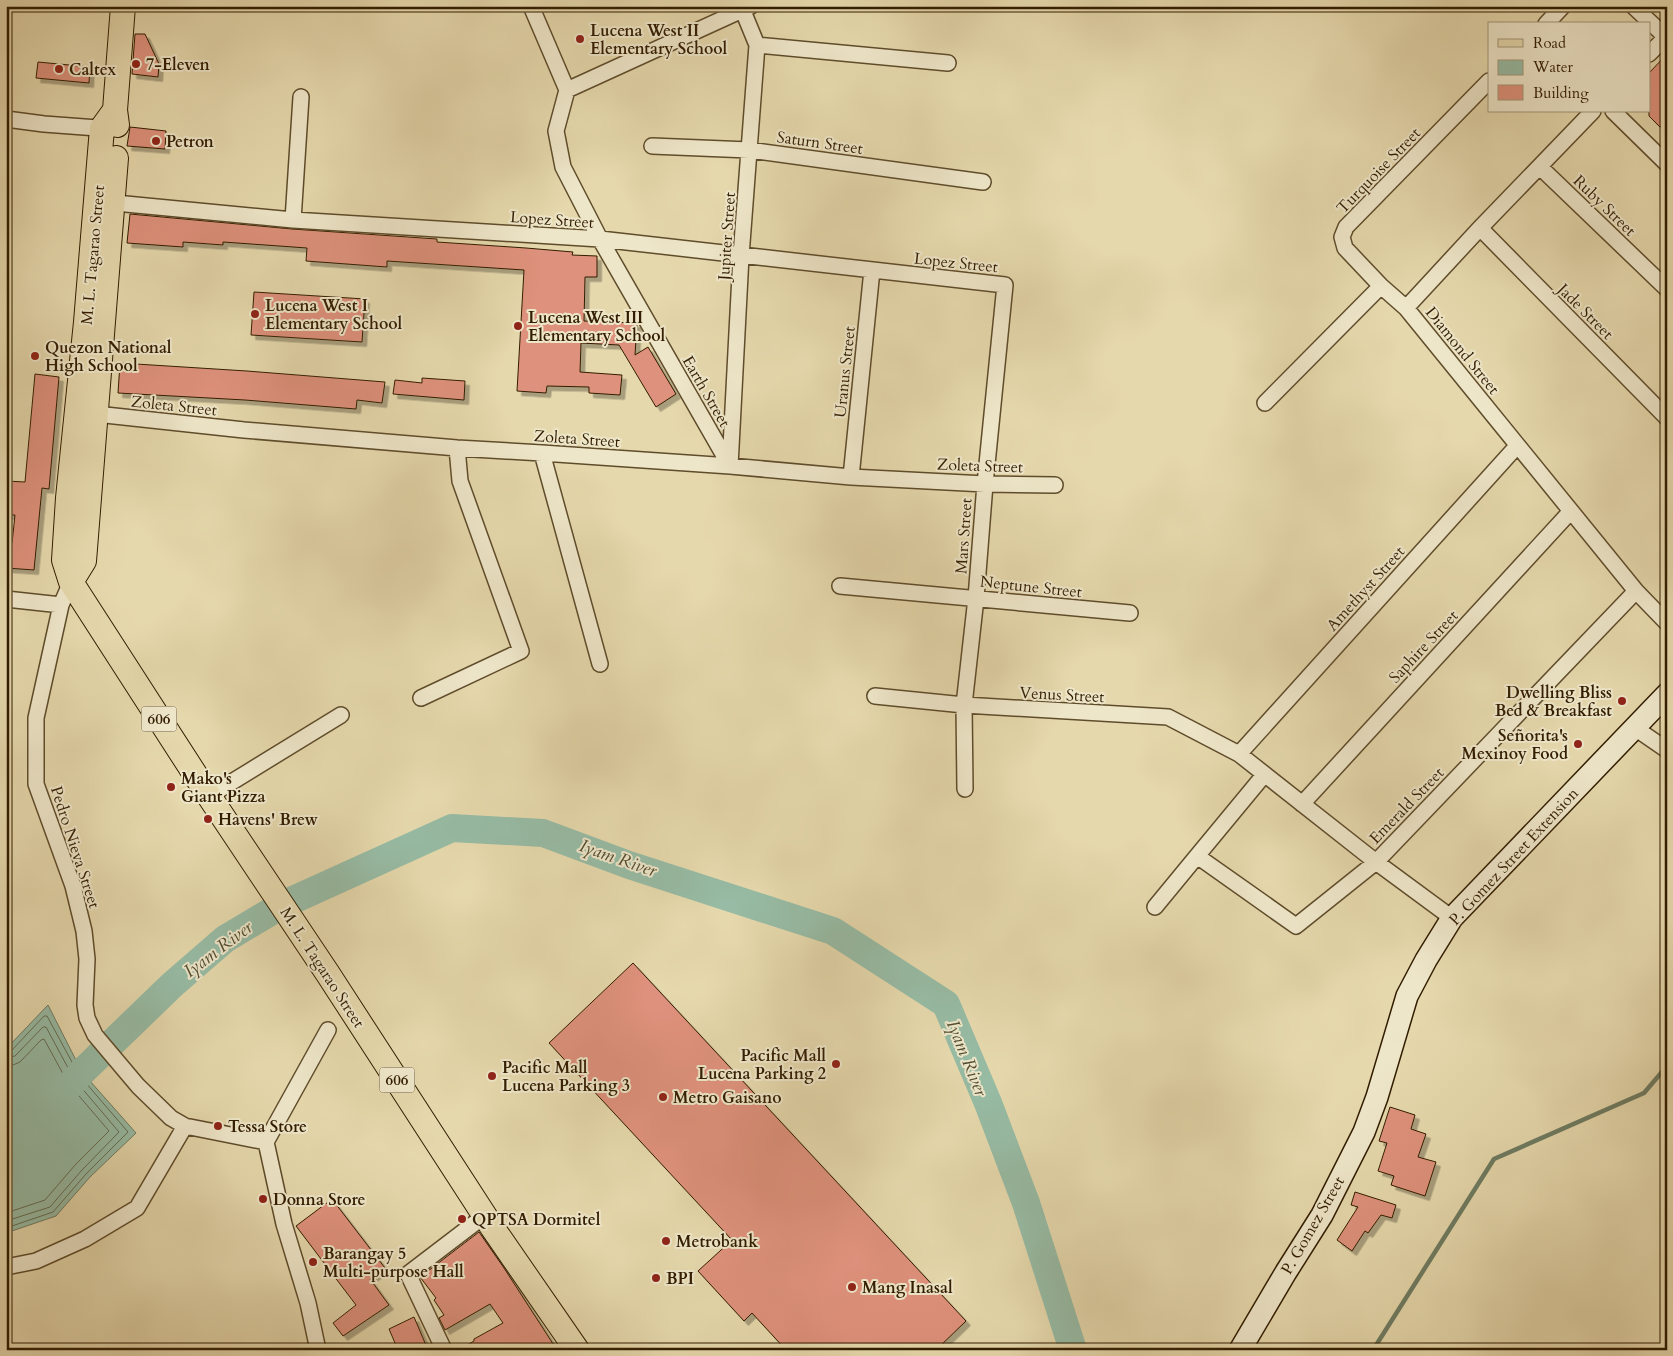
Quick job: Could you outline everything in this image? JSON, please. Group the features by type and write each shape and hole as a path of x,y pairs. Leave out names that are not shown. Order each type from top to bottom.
{"main road":[{"name":"M. L. Tagarao Street","path":"123,6 104,202 86,322 67,507 64,560 71,582 484,1216 577,1350"},
{"name":"M. L. Tagarao Street","path":"71,582 84,561 96,414 104,202"},
{"name":"P. Gomez Street Extension","path":"1377,1097 1407,996 1426,960 1452,918 1667,694"},
{"name":"P. Gomez Street","path":"1240,1350 1322,1215 1364,1132 1377,1097"}],"street":[{"path":"1548,22 1563,6"},
{"path":"1633,6 1666,37 1650,53"},
{"path":"535,8 567,90 747,9"},
{"name":"Jupiter Street","path":"730,466 741,256 756,45 747,9"},
{"path":"756,45 948,64"},
{"name":"Turquoise Street","path":"1406,308 1381,286 1345,248 1342,237 1346,226 1488,82"},
{"name":"Earth Street","path":"567,90 556,131 563,167 600,239 730,466"},
{"path":"292,220 301,97"},
{"name":"Diamond Street","path":"1592,112 1406,308 1636,591 1667,623"},
{"path":"1613,112 1667,164"},
{"path":"6,119 44,124 112,122"},
{"name":"Saturn Street","path":"652,146 749,150 983,182"},
{"name":"Ruby Street","path":"1540,166 1667,289"},
{"name":"Lopez Street","path":"104,202 292,220 600,239 1005,285"},
{"name":"Jade Street","path":"1480,228 1667,418"},
{"name":"Uranus Street","path":"851,477 872,270"},
{"name":"Mars Street","path":"965,789 964,705 976,598 985,484 1005,285"},
{"path":"1265,403 1381,286"},
{"name":"Zoleta Street","path":"96,414 244,430 457,448 730,466 851,477 985,484 1055,485"},
{"name":"Amethyst Street","path":"1239,754 1517,446"},
{"path":"421,698 522,651 460,481 457,448"},
{"path":"542,453 600,664"},
{"name":"Saphire Street","path":"1302,804 1571,511"},
{"name":"Pedro Nieva Street","path":"71,582 61,605 36,718 36,784 73,886 84,931 87,960 85,1005 87,1018 95,1035 138,1086 171,1118 185,1126 266,1142"},
{"name":"Neptune Street","path":"840,586 1130,613"},
{"name":"Emerald Street","path":"1197,856 1296,926 1376,862 1636,591"},
{"path":"6,599 61,605"},
{"name":"Venus Street","path":"875,696 964,705 1168,718 1239,754 1376,862 1452,918"},
{"path":"210,796 341,715"},
{"path":"1634,728 1667,750"},
{"path":"1155,907 1264,775"},
{"path":"318,1350 308,1303 284,1224 266,1142 328,1030"},
{"path":"6,1267 36,1261 85,1239 137,1208 185,1126"},
{"path":"444,1350 408,1274 484,1216"}],"water":[{"path":"48,1005 82,1072 136,1133 90,1177 56,1216 6,1233 6,1049"}],"building":[{"path":"135,34 145,34 159,64 158,77 132,74"},
{"path":"1667,54 1667,121 1660,127 1649,116 1650,72"},
{"path":"38,62 90,67 89,83 36,78"},
{"path":"130,127 166,131 165,149 127,146"},
{"path":"130,214 292,229 437,239 437,242 573,252 572,255 597,256 597,277 585,277 584,321 637,323 635,355 648,347 676,394 656,407 619,345 581,343 580,372 622,375 620,395 589,393 589,387 547,386 546,393 517,391 524,270 387,261 387,267 306,261 307,248 223,242 223,245 183,242 183,247 127,243"},
{"path":"254,292 365,299 362,342 251,335"},
{"path":"120,363 385,382 382,403 357,400 356,409 245,400 118,393"},
{"path":"35,374 59,377 49,489 42,488 34,570 6,568 6,543 12,543 15,515 6,515 6,481 25,482"},
{"path":"422,378 465,381 464,400 393,394 395,380 422,383"},
{"path":"633,963 966,1321 936,1350 786,1350 752,1313 744,1321 698,1271 732,1240 549,1043"},
{"path":"1390,1107 1415,1115 1411,1129 1426,1134 1418,1157 1436,1162 1425,1196 1391,1185 1394,1176 1378,1171 1387,1143 1379,1141"},
{"path":"1355,1192 1396,1205 1392,1218 1381,1215 1368,1233 1365,1231 1352,1251 1337,1240 1358,1207 1351,1205"},
{"path":"332,1199 385,1268 370,1279 389,1305 343,1336 333,1323 356,1305 296,1226"},
{"path":"479,1232 557,1350 459,1350 474,1341 474,1339 503,1323 490,1304 445,1330 439,1318 444,1315 434,1300 436,1298 420,1277"},
{"path":"414,1317 428,1350 398,1350 389,1329"}],"waterway":[{"name":"Iyam River","path":"6,1154 82,1072 172,985 225,939 282,905 452,828 543,833 629,865 833,931 946,1004 988,1103 1026,1203 1073,1350"},
{"path":"1373,1350 1494,1159 1644,1093 1667,1066"}],"place":[{"name":"Lucena West II Elementary School","path":"580,39"},
{"name":"7-Eleven","path":"136,64"},
{"name":"Caltex","path":"59,69"},
{"name":"Petron","path":"156,141"},
{"name":"Lucena West I Elementary School","path":"255,314"},
{"name":"Lucena West III Elementary School","path":"518,326"},
{"name":"Quezon National High School","path":"35,356"},
{"name":"Dwelling Bliss Bed & Breakfast","path":"1622,701"},
{"name":"Señorita's Mexinoy Food","path":"1578,744"},
{"name":"Mako's Giant Pizza","path":"171,787"},
{"name":"Havens' Brew","path":"208,819"},
{"name":"Pacific Mall Lucena Parking 2","path":"836,1064"},
{"name":"Pacific Mall Lucena Parking 3","path":"492,1076"},
{"name":"Metro Gaisano","path":"663,1097"},
{"name":"Tessa Store","path":"218,1126"},
{"name":"Donna Store","path":"263,1199"},
{"name":"QPTSA Dormitel","path":"462,1219"},
{"name":"Metrobank","path":"666,1241"},
{"name":"Barangay 5 Multi-purpose Hall","path":"313,1262"},
{"name":"BPI","path":"656,1278"},
{"name":"Mang Inasal","path":"852,1287"}]}
